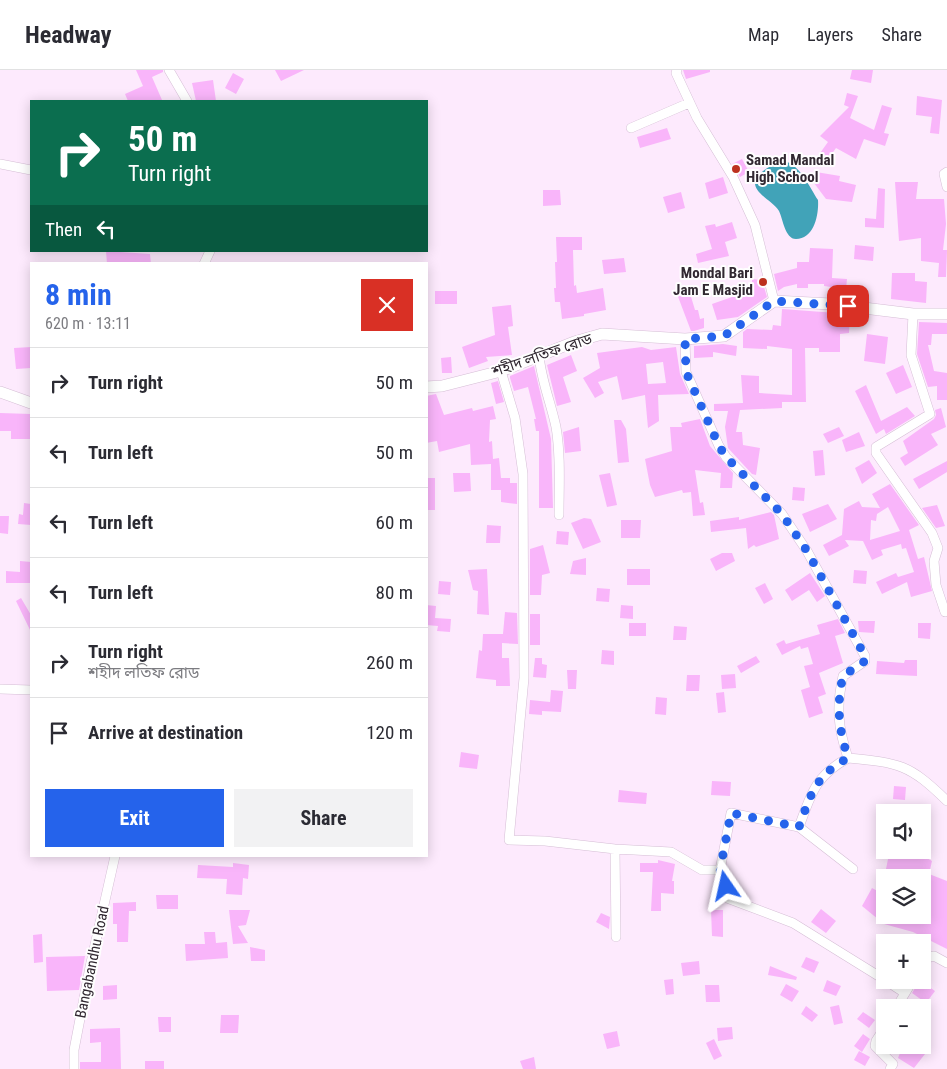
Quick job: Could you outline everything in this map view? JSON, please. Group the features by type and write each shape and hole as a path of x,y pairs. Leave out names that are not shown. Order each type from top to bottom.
{"street":[{"path":"169,70 186,100"},
{"path":"677,70 676,73 689,103 734,177 755,225 774,301 831,304 913,314 947,314"},
{"path":"630,128 689,103"},
{"path":"0,164 30,170"},
{"path":"947,172 944,174 947,187"},
{"name":"শহীদ লতিফ রোড","path":"428,386 442,386 501,371 539,355 602,334 685,339 724,336 774,301"},
{"path":"913,314 911,355 930,414 876,447 876,453 932,533 938,548 934,560 936,585 945,612"},
{"path":"685,339 686,372 719,446 726,457 782,514 807,551 865,656 865,661 861,666 843,676 838,697 839,731 848,758"},
{"path":"539,355 540,368 556,426 559,457 559,516"},
{"path":"501,371 515,418 523,474 524,678 509,840 545,841 616,849 671,852 702,870 720,870"},
{"path":"0,392 30,403"},
{"path":"0,689 30,690"},
{"path":"799,827 812,789 834,766 848,758 890,762 912,771 947,802"},
{"path":"853,869 799,827 731,813 720,870 724,876 727,898 793,923 876,974"},
{"path":"616,849 616,937"},
{"name":"Bangabandhu Road","path":"74,1069 74,1050 90,967 115,857"},
{"path":"931,956 947,963"},
{"path":"899,989 905,993"},
{"path":"901,999 907,989"},
{"path":"884,1054 893,1064 890,1069"}],"water":[{"path":"781,161 793,165 798,170 818,200 818,212 814,225 811,231 802,238 796,239 789,236 779,211 756,187 755,183 758,176 765,169"}],"building":[{"path":"136,70 163,70 163,72 152,77 162,100 128,100 125,94 143,86"},
{"path":"275,70 304,70 281,81"},
{"path":"683,70 710,70 710,72 686,79"},
{"path":"852,70 873,70 871,83 850,79"},
{"path":"233,73 244,79 236,94 225,88"},
{"path":"213,80 216,100 196,100 192,83"},
{"path":"847,93 858,96 850,118 874,130 882,105 892,108 884,133 889,134 885,146 864,139 856,159 836,148 823,166 815,160 828,142 820,136 849,107 844,105"},
{"path":"917,96 942,100 939,134 930,133 932,117 916,115"},
{"path":"667,128 671,139 640,148 637,137"},
{"path":"742,159 749,172 740,177 732,164"},
{"path":"816,172 840,176 839,181 856,185 852,202 826,199 814,183"},
{"path":"723,177 728,193 709,199 705,183"},
{"path":"895,182 918,182 916,199 944,199 946,224 943,250 947,250 946,277 938,277 939,263 921,261 921,238 899,241"},
{"path":"878,188 885,189 884,228 865,227 865,218 876,219"},
{"path":"543,190 560,190 561,205 543,206"},
{"path":"681,192 685,208 668,213 663,197"},
{"path":"732,222 737,238 725,242 729,256 698,263 696,254 712,249 705,226 715,224 716,227"},
{"path":"556,237 582,237 582,250 573,250 574,286 576,285 577,293 603,288 606,310 562,319 560,302 555,302"},
{"path":"855,245 874,247 873,261 854,259"},
{"path":"810,248 833,249 832,278 847,279 846,289 824,286 824,284 808,284 808,288 797,288 797,284 784,287 778,291 774,274 797,268 797,262 809,262"},
{"path":"106,252 150,254 151,262 107,262"},
{"path":"624,258 626,272 604,274 602,260"},
{"path":"892,273 915,273 915,281 927,282 926,303 891,299"},
{"path":"752,279 762,280 767,297 738,317 717,320 712,304 732,297 752,294"},
{"path":"689,290 695,310 698,310 700,319 704,318 704,328 694,331 691,331 677,294"},
{"path":"435,291 457,291 457,304 435,304"},
{"path":"511,305 513,326 508,327 512,355 486,357 488,361 469,368 462,347 495,335 492,307"},
{"path":"782,309 850,314 849,333 840,334 840,352 819,352 819,348 805,348 806,402 782,402 782,408 740,410 736,432 742,432 743,445 760,448 756,475 752,474 728,448 725,427 728,411 714,411 714,404 743,403 741,375 759,376 759,393 792,395 792,349 767,346 767,349 743,348 743,332 747,329 772,330 773,325 781,326"},
{"path":"919,322 947,323 947,334 932,334 931,345 928,345 934,371 947,373 947,400 937,400 937,386 928,387 917,354"},
{"path":"867,334 888,337 885,364 864,361"},
{"path":"723,344 737,346 736,356 713,352 713,357 694,358 694,346"},
{"path":"30,347 30,368 16,369 14,348"},
{"path":"642,347 651,350 676,347 680,374 689,394 658,395 659,421 648,428 645,395 622,400 617,376 598,382 604,393 595,398 583,378 600,368 597,353","holes":["663,362 666,383 648,384 646,364"]},
{"path":"571,355 577,371 563,377 571,402 557,406 547,365"},
{"path":"451,357 452,373 442,373 441,358"},
{"path":"903,365 912,387 896,394 886,373"},
{"path":"534,366 551,439 553,508 539,508 539,431 536,431 534,419 536,419 528,387 514,391 510,378 510,376"},
{"path":"498,381 504,402 496,404 491,383"},
{"path":"866,385 881,421 907,407 915,416 886,434 884,429 876,434 855,391"},
{"path":"436,394 444,415 472,408 473,411 493,406 496,419 490,420 489,442 492,441 493,459 499,458 501,478 510,478 510,483 517,483 517,504 501,502 501,490 491,490 491,464 471,465 470,444 439,452 437,441 428,443 428,396"},
{"path":"941,408 946,427 931,434 938,445 905,466 900,458 908,453 903,441 934,419 936,415 935,410"},
{"path":"0,413 30,414 30,439 11,439 11,431 0,431"},
{"path":"700,419 710,446 733,473 732,488 720,488 721,473 695,470 700,503 703,502 705,515 693,516 691,492 683,493 682,490 655,497 650,485 645,459 672,451 670,427 682,427 681,423"},
{"path":"614,420 621,420 626,429 629,462 618,463"},
{"path":"579,427 581,451 565,453 563,432"},
{"path":"839,427 844,436 828,443 823,434"},
{"path":"859,432 865,446 846,452 842,440"},
{"path":"823,450 825,475 815,476 813,451"},
{"path":"869,460 877,473 862,484 855,468"},
{"path":"947,461 947,472 919,489 913,479"},
{"path":"453,473 470,473 471,491 454,492"},
{"path":"610,473 617,505 607,507 599,475"},
{"path":"428,478 435,478 435,510 428,510"},
{"path":"890,484 919,525 909,530 918,559 924,557 932,591 911,597 907,582 882,594 876,582 896,573 898,577 914,572 906,548 902,549 901,544 881,550 883,555 872,560 863,541 845,540 849,546 829,556 823,545 842,535 844,509 859,501 862,507 880,508 872,494","holes":["888,507 900,531 870,540 871,520 876,521 877,514"]},
{"path":"793,487 805,488 804,501 792,500"},
{"path":"24,503 30,504 30,525 18,524 19,514 23,515"},
{"path":"828,504 837,519 810,532 802,514"},
{"path":"937,505 945,526 936,528 922,508"},
{"path":"771,512 774,515 779,539 756,547 754,545 748,549 746,528 711,532 710,521 739,517 739,520"},
{"path":"0,516 9,516 8,534 0,533"},
{"path":"584,518 591,519 601,542 583,549 571,523"},
{"path":"621,520 641,520 640,538 621,538"},
{"path":"487,525 501,526 500,543 486,543"},
{"path":"557,531 569,532 568,545 556,544"},
{"path":"543,545 550,573 542,575 541,595 530,595 530,549"},
{"path":"722,553 732,553 735,561 716,571 710,559"},
{"path":"586,558 586,575 570,574 573,561"},
{"path":"20,561 30,562 30,583 6,583 6,571 20,572"},
{"path":"487,569 489,615 477,614 478,591 473,590 468,570"},
{"path":"627,569 650,569 650,585 627,585"},
{"path":"854,570 867,571 866,584 853,583"},
{"path":"810,573 825,596 817,602 809,590 792,601 785,590"},
{"path":"439,581 451,582 450,595 438,594"},
{"path":"765,583 773,599 764,604 755,588"},
{"path":"597,588 610,589 609,602 596,601"},
{"path":"21,598 30,613 30,630 16,601"},
{"path":"428,605 436,606 435,618 451,619 450,632 437,631 438,626 428,625"},
{"path":"621,605 633,606 633,619 620,618"},
{"path":"505,612 517,613 518,644 502,643 502,658 509,658 510,686 496,686 496,680 476,678 479,650 482,651 483,634 503,634"},
{"path":"530,614 540,614 540,645 530,645"},
{"path":"838,619 845,633 835,636 843,663 819,673 826,694 818,697 823,713 809,718 801,690 810,687 804,666 813,664 808,647 801,649 800,646 782,655 776,644 784,640 786,644 820,634 817,625"},
{"path":"858,621 875,621 874,633 859,632"},
{"path":"629,623 646,623 646,636 629,636"},
{"path":"918,623 931,623 930,639 918,638"},
{"path":"674,626 687,627 686,640 673,640"},
{"path":"602,650 614,651 614,665 601,664"},
{"path":"756,656 760,662 741,673 737,666"},
{"path":"535,658 542,658 542,664 547,665 546,678 533,677"},
{"path":"905,660 917,660 917,676 876,674 877,661 904,663"},
{"path":"567,670 577,670 576,689 568,689"},
{"path":"735,674 736,688 722,689 721,675"},
{"path":"687,675 700,675 699,691 686,691"},
{"path":"551,690 563,691 561,712 542,711 542,715 529,714 530,700 550,702"},
{"path":"724,692 726,712 718,713 716,693"},
{"path":"656,697 667,698 666,715 655,714"},
{"path":"461,752 479,755 477,769 459,767"},
{"path":"712,781 731,782 730,796 711,795"},
{"path":"894,786 906,787 905,800 893,799"},
{"path":"619,790 647,793 646,804 618,802"},
{"path":"888,859 929,859 932,861 930,869 886,869"},
{"path":"658,860 675,864 672,881 674,881 674,894 661,893 661,911 651,911 653,872 640,872 640,863 658,863"},
{"path":"233,863 249,865 248,879 243,878 242,895 226,894 227,879 197,878 198,865 233,867"},
{"path":"931,875 947,881 947,949 931,941 931,934 917,934 884,924 931,924"},
{"path":"872,888 876,890 876,917 862,906"},
{"path":"156,895 178,895 178,909 157,909"},
{"path":"136,902 136,911 129,911 128,942 117,942 117,924 113,924 113,903"},
{"path":"821,909 836,921 826,933 811,922"},
{"path":"229,910 250,910 246,925 238,926 248,943 233,944"},
{"path":"711,910 723,910 723,937 712,936"},
{"path":"601,913 610,917 609,929 596,922"},
{"path":"204,932 215,932 216,943 227,942 228,958 186,961 185,944 205,944"},
{"path":"42,934 43,962 34,963 33,935"},
{"path":"250,947 265,950 265,961 251,961"},
{"path":"85,956 79,990 47,991 46,957"},
{"path":"806,957 819,962 814,973 801,967"},
{"path":"699,961 700,974 683,976 681,963"},
{"path":"770,966 797,977 796,980 768,975"},
{"path":"673,979 674,994 666,995 664,980"},
{"path":"827,980 841,986 836,996 823,991"},
{"path":"786,984 799,991 792,1002 780,995"},
{"path":"117,985 117,999 103,1000 103,986"},
{"path":"705,985 719,985 720,1002 706,1002"},
{"path":"931,988 935,991 929,999 920,999 912,993 914,989"},
{"path":"839,1005 843,1023 834,1025 830,1007"},
{"path":"806,1006 818,1015 812,1022 801,1014"},
{"path":"863,1012 875,1020 869,1028 857,1019"},
{"path":"221,1015 239,1015 238,1033 220,1033"},
{"path":"158,1017 171,1017 171,1032 159,1032"},
{"path":"732,1027 733,1039 718,1041 717,1028"},
{"path":"120,1028 121,1069 80,1069 80,1062 101,1062 101,1042 90,1043 90,1029"},
{"path":"617,1031 620,1046 607,1049 603,1034"},
{"path":"863,1034 870,1039 862,1052 854,1046"},
{"path":"714,1039 722,1056 714,1060 706,1043"},
{"path":"859,1051 870,1057 865,1066 854,1060"},
{"path":"900,1054 925,1054 914,1068 898,1058"},
{"path":"534,1057 536,1069 523,1069 520,1061"},
{"path":"145,1061 164,1061 164,1069 145,1069"}],"place":[{"name":"Samad Mandal High School","path":"736,169"},
{"name":"Mondal Bari Jam E Masjid","path":"763,282"}],"route":[{"path":"726,886 724,876 720,870 731,813 799,827 812,789 834,766 848,758 839,731 838,697 843,676 861,666 865,661 865,656 807,551 782,514 742,475 719,446 686,372 685,339 724,336 774,301 848,306"}]}
